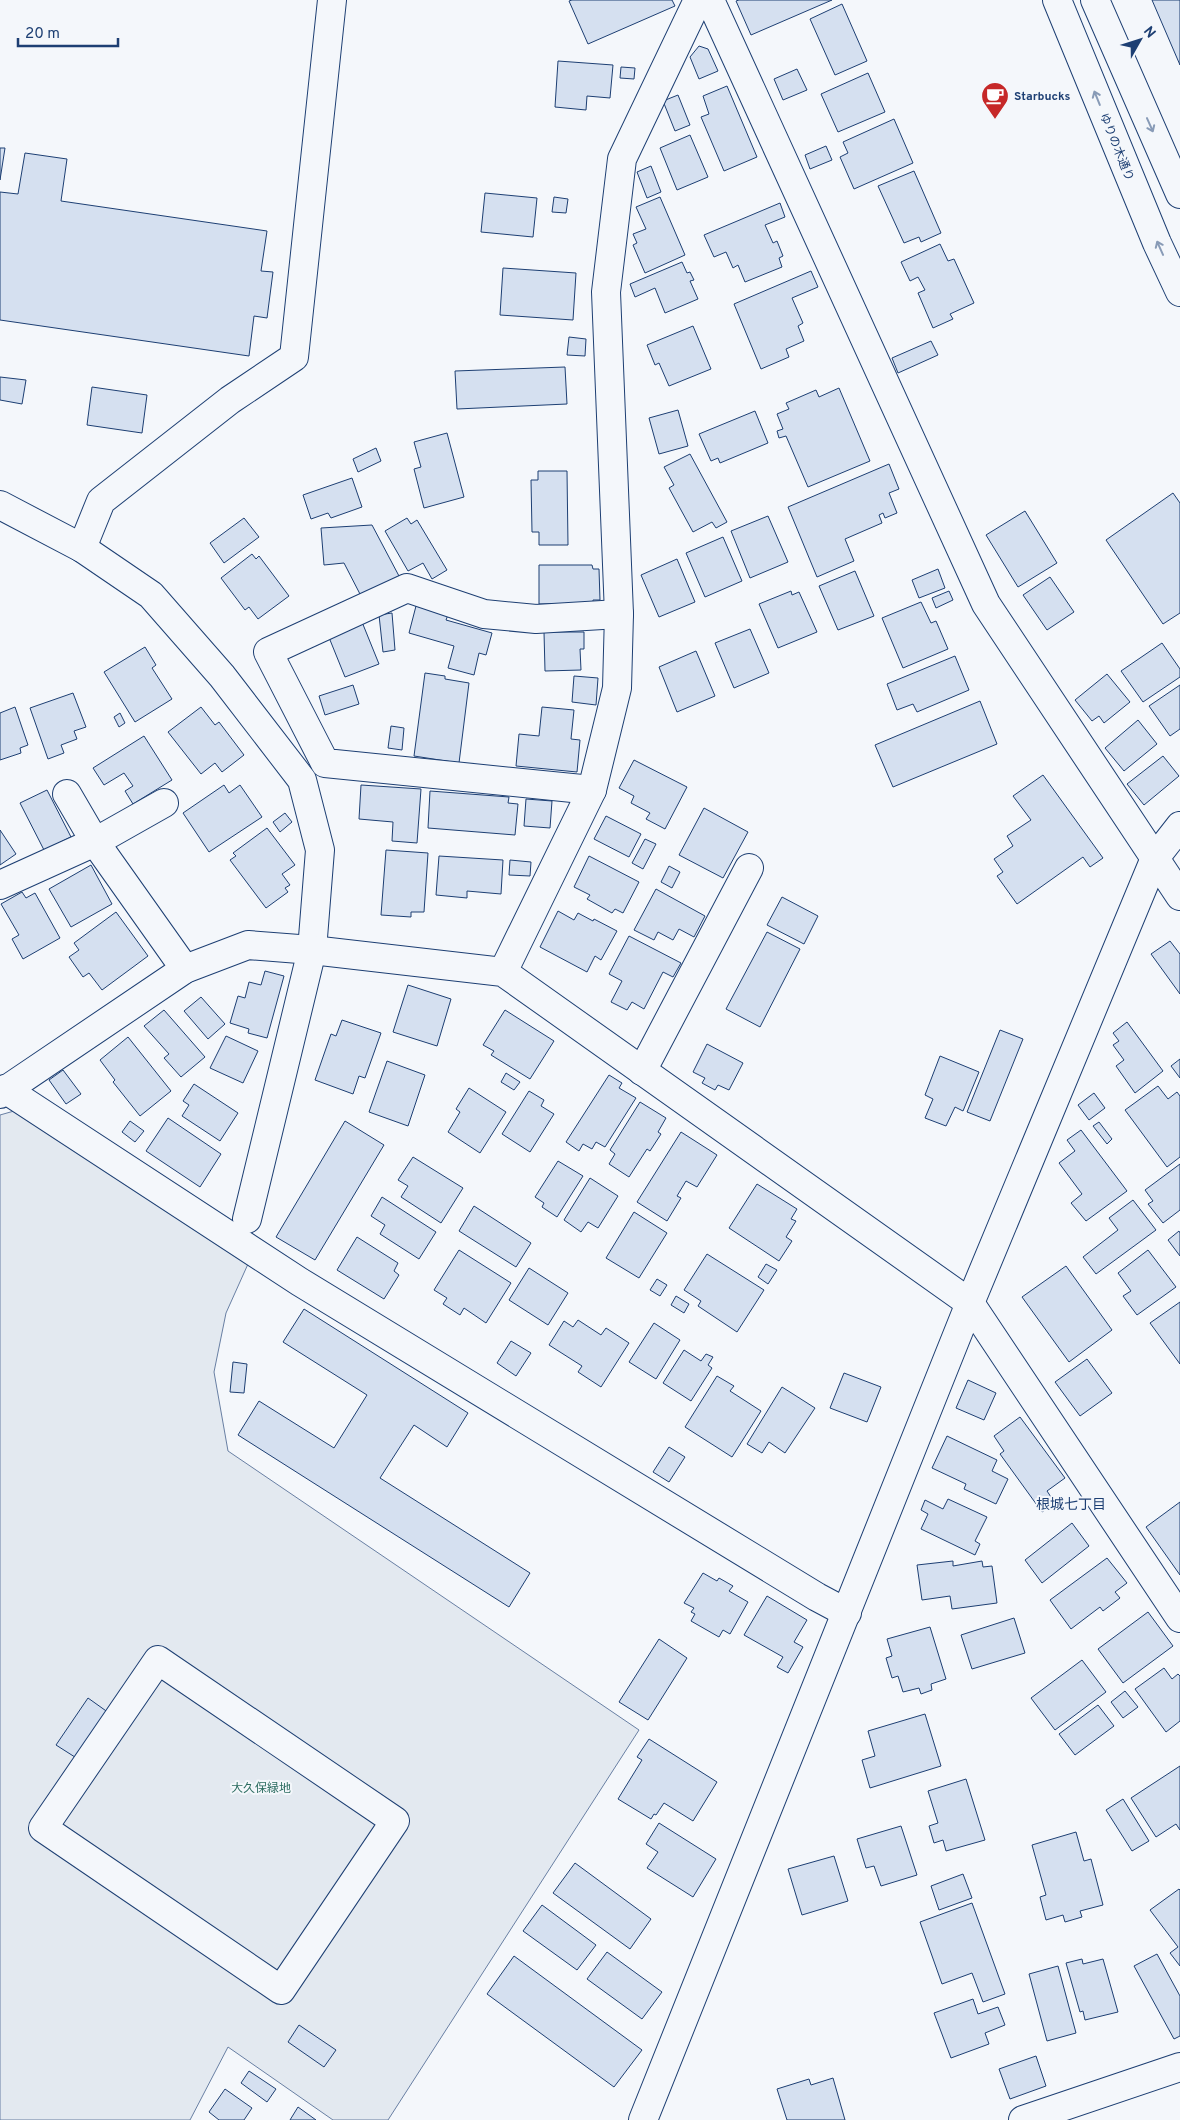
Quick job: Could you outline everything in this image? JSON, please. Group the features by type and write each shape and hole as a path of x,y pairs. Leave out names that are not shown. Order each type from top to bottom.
{"street":[{"path":"82,548 101,501 230,400 294,356 332,0"},
{"path":"503,972 592,790 617,688 619,614 606,292 622,159 698,0"},
{"path":"710,0 986,604 1180,896"},
{"name":"ゆりの木通り","path":"1057,0 1157,243 1180,292"},
{"path":"1095,0 1180,194"},
{"path":"0,505 82,548 151,595 222,676 302,780 320,850 312,950 247,1219"},
{"path":"592,790 325,763 268,652 407,588 484,614 536,619 619,614"},
{"path":"67,794 95,842 184,969"},
{"path":"0,885 95,842 164,802"},
{"path":"643,2120 970,1303 1155,858 1180,826"},
{"path":"642,1071 749,868"},
{"path":"847,1613 817,1597 300,1282 3,1091 184,969 248,945 312,950 503,972 970,1303 1180,1618"},
{"path":"158,1660 395,1821 281,1990 44,1828 158,1660"},
{"path":"1023,2120 1180,2067"}],"green space":[{"name":"大久保緑地","path":"14,1111 248,1264 226,1313 214,1372 228,1451 639,1730 388,2120 333,2120 228,2047 190,2120 0,2120 0,1115"}],"building":[{"path":"672,0 675,6 588,44 569,1"},
{"path":"832,0 751,35 736,1"},
{"path":"1152,0 1180,0 1180,65"},
{"path":"842,4 867,61 835,75 810,19"},
{"path":"699,46 708,49 718,71 699,79 690,57"},
{"path":"558,61 613,65 610,98 587,96 586,110 555,107"},
{"path":"621,67 635,68 634,79 620,78"},
{"path":"797,69 807,90 783,100 774,79"},
{"path":"868,73 885,112 838,132 821,94"},
{"path":"727,86 757,157 724,171 701,117 709,114 703,96"},
{"path":"678,95 690,125 675,131 663,101"},
{"path":"894,119 913,163 854,189 840,157 848,153 843,142"},
{"path":"690,135 708,177 677,190 660,148"},
{"path":"826,146 832,160 810,169 805,155"},
{"path":"0,148 5,148 0,180"},
{"path":"25,153 67,159 61,201 267,231 261,271 273,272 267,318 254,316 249,356 0,320 0,192 18,194"},
{"path":"651,166 661,192 647,198 637,172"},
{"path":"914,171 941,233 921,242 919,237 904,243 878,186"},
{"path":"485,193 537,198 533,237 481,232"},
{"path":"554,197 568,199 566,213 552,212"},
{"path":"660,197 685,255 645,273 633,245 637,243 633,234 646,229 636,207"},
{"path":"780,203 785,217 765,225 773,243 777,241 783,256 779,258 782,267 745,282 738,265 733,268 726,252 714,257 704,235"},
{"path":"940,244 948,261 954,259 974,303 950,314 953,319 933,328 918,293 925,290 918,277 910,281 901,262"},
{"path":"682,262 687,273 690,272 694,280 690,281 698,299 665,313 655,288 635,297 630,284"},
{"path":"503,268 576,273 573,320 500,315"},
{"path":"811,271 818,287 792,298 803,323 798,326 804,341 786,349 789,357 761,369 734,304"},
{"path":"693,326 711,369 669,386 659,363 655,365 647,345"},
{"path":"569,337 586,339 585,356 567,355"},
{"path":"931,341 938,355 898,373 892,358"},
{"path":"565,367 567,404 457,409 455,371"},
{"path":"0,377 26,380 22,404 0,400"},
{"path":"92,387 147,395 142,433 87,425"},
{"path":"839,388 870,461 808,487 786,436 779,438 777,431 783,429 777,414 789,409 786,403 816,390 819,397"},
{"path":"678,410 688,446 659,454 649,418"},
{"path":"755,411 768,443 720,463 718,458 711,461 699,434"},
{"path":"447,433 464,497 424,508 414,469 421,467 414,442"},
{"path":"376,448 381,461 358,472 353,459"},
{"path":"690,454 727,522 716,528 712,522 693,532 669,488 674,485 664,467"},
{"path":"889,464 899,489 889,493 897,513 885,518 883,513 879,515 882,523 845,539 854,561 817,577 788,507"},
{"path":"538,471 567,471 568,545 539,545 539,532 532,532 531,480 538,480"},
{"path":"352,478 362,507 331,518 328,513 311,519 303,495"},
{"path":"1173,493 1180,503 1180,613 1163,624 1106,540"},
{"path":"1025,511 1057,563 1018,587 986,535"},
{"path":"768,516 788,562 750,578 731,531"},
{"path":"244,518 259,537 224,563 210,543"},
{"path":"407,518 411,524 417,520 447,570 432,579 423,563 408,571 385,531"},
{"path":"372,525 399,576 361,596 344,563 324,565 321,528"},
{"path":"723,537 742,581 705,597 686,553"},
{"path":"252,554 256,559 259,556 289,596 258,619 249,607 245,610 221,578"},
{"path":"677,559 695,602 659,617 641,575"},
{"path":"539,565 592,565 593,569 599,569 600,600 593,600 593,603 539,604"},
{"path":"938,569 945,588 919,598 912,580"},
{"path":"855,571 874,616 838,630 819,586"},
{"path":"1050,577 1074,612 1047,630 1023,595"},
{"path":"791,591 792,595 799,592 817,632 778,648 759,604"},
{"path":"949,591 953,600 936,608 932,598"},
{"path":"921,602 931,623 936,621 948,649 903,668 882,618"},
{"path":"416,606 448,615 446,620 492,633 486,655 479,653 474,675 448,668 454,646 409,633"},
{"path":"392,613 395,650 383,652 379,615"},
{"path":"362,622 379,664 345,677 328,635"},
{"path":"750,629 769,673 734,688 715,643"},
{"path":"544,632 584,632 584,649 580,649 581,670 545,671"},
{"path":"1162,643 1180,669 1180,677 1143,702 1121,671"},
{"path":"145,647 156,665 152,668 172,699 135,722 104,672"},
{"path":"696,651 715,696 677,712 659,667"},
{"path":"955,656 969,690 917,712 913,704 897,710 887,684"},
{"path":"425,673 445,676 445,679 469,683 459,763 414,756"},
{"path":"1107,674 1130,702 1104,723 1099,716 1092,721 1075,700"},
{"path":"574,676 598,678 596,705 572,702"},
{"path":"353,685 359,704 325,715 319,696"},
{"path":"1180,685 1180,729 1170,736 1149,706"},
{"path":"73,693 86,727 74,731 77,739 61,745 64,753 48,759 30,708"},
{"path":"980,701 997,744 893,787 875,745"},
{"path":"15,707 28,745 20,748 21,753 0,760 0,713"},
{"path":"201,707 215,725 219,722 244,755 222,772 215,763 201,774 168,732"},
{"path":"542,707 574,710 571,739 580,740 577,772 516,766 519,734 539,736"},
{"path":"120,713 125,723 119,727 114,717"},
{"path":"1138,720 1157,744 1124,771 1105,748"},
{"path":"391,726 404,728 402,750 388,748"},
{"path":"144,736 172,780 133,804 125,791 133,786 124,773 104,785 93,768"},
{"path":"1163,756 1179,776 1144,805 1127,784"},
{"path":"634,760 687,787 665,829 646,819 650,813 631,803 634,796 619,788"},
{"path":"1043,775 1103,858 1090,867 1083,857 1017,904 997,876 1003,872 994,859 1013,846 1007,836 1031,820 1013,796"},
{"path":"224,785 229,793 240,785 262,817 209,852 183,813"},
{"path":"361,785 421,789 417,843 392,841 393,822 359,819"},
{"path":"47,790 71,837 44,850 20,803"},
{"path":"430,791 509,797 508,803 518,804 515,835 428,828"},
{"path":"526,799 552,801 550,828 524,826"},
{"path":"704,808 748,832 723,878 679,855"},
{"path":"285,813 292,822 280,832 273,822"},
{"path":"606,816 641,834 629,857 594,839"},
{"path":"267,828 295,865 282,874 290,885 285,888 288,892 266,908 230,860 236,856 233,853"},
{"path":"0,830 16,854 0,865"},
{"path":"645,839 656,844 643,869 632,863"},
{"path":"386,850 428,853 424,912 411,912 411,917 381,915"},
{"path":"439,856 503,860 501,894 467,891 467,898 436,895"},
{"path":"589,856 639,882 623,913 615,909 612,913 587,899 590,895 574,887"},
{"path":"510,860 531,862 530,876 509,875"},
{"path":"91,865 112,904 71,927 49,889"},
{"path":"669,866 680,872 672,888 661,882"},
{"path":"656,889 705,916 694,937 679,929 673,940 658,932 654,940 634,930"},
{"path":"22,892 26,898 35,893 60,938 23,959 12,939 19,935 1,904"},
{"path":"782,897 818,916 804,944 767,925"},
{"path":"558,911 574,920 578,913 617,931 601,960 595,956 587,972 540,947"},
{"path":"116,912 148,956 102,990 89,973 83,977 69,957 79,950 74,943"},
{"path":"767,932 800,949 760,1027 726,1009"},
{"path":"629,936 681,963 673,977 663,972 644,1009 632,1002 627,1010 611,1002 622,981 609,974"},
{"path":"1170,941 1180,954 1180,994 1151,954"},
{"path":"265,971 284,976 267,1038 248,1033 249,1029 230,1023 238,996 245,998 249,982 261,985"},
{"path":"408,985 451,999 437,1046 393,1032"},
{"path":"201,997 225,1024 208,1039 184,1011"},
{"path":"164,1010 205,1057 181,1077 164,1058 169,1054 144,1026"},
{"path":"505,1010 554,1041 530,1079 491,1055 494,1051 483,1045"},
{"path":"342,1020 381,1033 365,1078 359,1076 353,1094 315,1080 331,1034 336,1036"},
{"path":"1127,1022 1163,1071 1135,1093 1116,1066 1124,1060 1113,1045 1119,1041 1113,1033"},
{"path":"1000,1030 1023,1039 990,1121 967,1112"},
{"path":"226,1036 258,1051 243,1083 210,1068"},
{"path":"128,1037 171,1091 140,1116 113,1082 115,1080 100,1060"},
{"path":"707,1044 743,1063 729,1090 718,1085 715,1090 702,1083 705,1078 693,1072"},
{"path":"940,1056 979,1072 963,1111 955,1107 946,1126 925,1118 933,1099 925,1095"},
{"path":"1180,1059 1180,1078 1171,1066"},
{"path":"387,1061 425,1075 408,1126 369,1112"},
{"path":"63,1070 81,1094 66,1104 49,1080"},
{"path":"506,1073 520,1082 514,1090 501,1082"},
{"path":"609,1075 622,1083 619,1088 636,1098 605,1147 596,1142 592,1149 583,1144 579,1151 566,1142"},
{"path":"194,1084 238,1113 220,1141 182,1116 189,1105 183,1101"},
{"path":"1158,1086 1168,1099 1177,1092 1180,1096 1180,1157 1167,1167 1125,1110"},
{"path":"469,1088 506,1112 480,1153 448,1132 460,1112 456,1109"},
{"path":"529,1091 544,1100 541,1106 554,1114 530,1152 502,1134"},
{"path":"1094,1093 1105,1108 1089,1120 1078,1105"},
{"path":"640,1102 666,1118 658,1132 661,1134 650,1151 647,1149 629,1177 609,1164 615,1154 610,1150"},
{"path":"168,1118 221,1154 200,1187 146,1151"},
{"path":"130,1121 144,1131 135,1142 122,1132"},
{"path":"345,1121 384,1145 315,1260 276,1237"},
{"path":"1099,1122 1112,1139 1107,1144 1093,1126"},
{"path":"1081,1130 1127,1191 1086,1221 1071,1203 1082,1194 1059,1163 1075,1151 1067,1140"},
{"path":"681,1132 717,1155 697,1187 686,1181 677,1196 681,1198 667,1221 637,1202"},
{"path":"413,1157 463,1188 441,1223 401,1197 408,1186 398,1180"},
{"path":"558,1161 583,1176 557,1217 542,1207 544,1203 535,1197"},
{"path":"1180,1164 1180,1210 1163,1223 1148,1204 1153,1201 1145,1190"},
{"path":"590,1178 618,1196 598,1228 588,1222 581,1232 564,1220"},
{"path":"757,1184 797,1209 791,1219 796,1221 786,1237 792,1241 779,1261 729,1228"},
{"path":"382,1197 436,1232 419,1259 380,1234 385,1225 371,1216"},
{"path":"1133,1200 1156,1230 1096,1274 1083,1257 1118,1230 1109,1218"},
{"path":"474,1206 531,1243 516,1267 459,1231"},
{"path":"634,1212 667,1233 639,1278 606,1258"},
{"path":"1179,1231 1180,1233 1180,1256 1168,1240"},
{"path":"357,1237 398,1263 394,1271 399,1275 384,1299 337,1270"},
{"path":"459,1250 511,1283 486,1323 464,1308 460,1315 443,1304 447,1298 434,1290"},
{"path":"1148,1250 1176,1287 1137,1315 1123,1296 1131,1291 1118,1273"},
{"path":"707,1254 764,1290 737,1332 698,1306 701,1301 684,1290"},
{"path":"766,1264 777,1270 768,1284 758,1277"},
{"path":"1066,1266 1112,1330 1069,1362 1022,1297"},
{"path":"529,1268 568,1293 548,1325 509,1300"},
{"path":"657,1279 667,1285 660,1296 650,1290"},
{"path":"676,1296 689,1304 684,1313 671,1305"},
{"path":"1180,1302 1180,1364 1150,1323"},
{"path":"304,1309 468,1413 447,1447 414,1425 380,1478 530,1573 509,1607 238,1435 259,1401 334,1448 367,1395 283,1342"},
{"path":"578,1320 601,1335 606,1328 629,1343 601,1387 578,1372 582,1366 549,1345 564,1321 573,1327"},
{"path":"654,1323 680,1340 656,1379 629,1362"},
{"path":"511,1341 531,1353 516,1376 497,1363"},
{"path":"684,1350 701,1361 706,1354 713,1357 708,1365 712,1368 691,1401 663,1383"},
{"path":"1087,1359 1112,1393 1080,1416 1055,1382"},
{"path":"233,1362 247,1364 244,1393 230,1392"},
{"path":"844,1373 881,1387 867,1422 830,1408"},
{"path":"717,1376 734,1386 730,1391 761,1411 732,1457 685,1427"},
{"path":"968,1380 996,1393 984,1420 956,1408"},
{"path":"782,1387 815,1408 785,1453 769,1442 762,1453 747,1444"},
{"path":"1020,1417 1065,1478 1047,1491 1055,1503 1042,1512 1000,1454 1004,1451 994,1436"},
{"path":"947,1436 997,1460 992,1471 1008,1479 996,1504 964,1489 966,1484 932,1468"},
{"path":"669,1447 685,1457 669,1482 653,1472"},
{"path":"948,1499 987,1517 975,1541 980,1544 975,1555 921,1529 928,1514 921,1510 925,1500 943,1509"},
{"path":"1180,1502 1180,1575 1146,1527"},
{"path":"1072,1523 1089,1546 1042,1583 1025,1560"},
{"path":"1107,1558 1127,1583 1115,1592 1120,1598 1103,1611 1100,1607 1071,1629 1050,1600"},
{"path":"953,1561 953,1566 982,1561 983,1567 992,1566 997,1603 952,1609 950,1596 922,1600 917,1565"},
{"path":"703,1573 717,1581 719,1578 733,1586 729,1591 748,1602 730,1634 723,1630 719,1637 691,1621 695,1614 691,1612 694,1608 684,1603"},
{"path":"767,1596 807,1620 794,1642 803,1647 788,1673 777,1667 783,1657 744,1635"},
{"path":"1148,1612 1173,1646 1123,1683 1098,1649"},
{"path":"1014,1618 1025,1653 972,1669 961,1635"},
{"path":"930,1627 946,1679 931,1684 932,1690 921,1694 919,1688 903,1692 898,1676 892,1678 886,1658 892,1656 887,1639"},
{"path":"659,1639 687,1658 648,1720 619,1702"},
{"path":"1082,1660 1106,1692 1055,1730 1031,1698"},
{"path":"1164,1668 1172,1679 1178,1674 1180,1676 1180,1721 1166,1732 1135,1689"},
{"path":"1125,1691 1138,1707 1123,1718 1111,1702"},
{"path":"88,1698 109,1713 78,1759 56,1745"},
{"path":"1098,1705 1114,1726 1075,1755 1059,1734"},
{"path":"925,1714 941,1766 870,1788 862,1760 875,1756 868,1731"},
{"path":"649,1739 717,1782 693,1821 664,1803 651,1819 618,1799 642,1760 637,1757"},
{"path":"1180,1766 1180,1830 1176,1824 1156,1837 1131,1798"},
{"path":"966,1779 985,1840 946,1851 943,1840 934,1843 929,1826 938,1823 928,1791"},
{"path":"1123,1799 1149,1841 1132,1851 1106,1810"},
{"path":"659,1823 716,1859 693,1897 647,1868 658,1852 646,1844"},
{"path":"901,1826 917,1875 881,1886 874,1866 866,1868 857,1839"},
{"path":"1076,1832 1084,1861 1091,1859 1103,1905 1080,1911 1082,1917 1065,1922 1063,1915 1046,1920 1040,1897 1046,1895 1032,1845"},
{"path":"834,1856 848,1901 802,1915 788,1869"},
{"path":"575,1863 651,1919 630,1949 553,1893"},
{"path":"963,1874 972,1898 939,1910 931,1886"},
{"path":"1179,1889 1180,1966 1170,1953 1178,1947 1150,1910"},
{"path":"972,1903 1005,1994 983,2002 972,1973 942,1984 920,1922"},
{"path":"542,1905 596,1945 577,1970 523,1931"},
{"path":"607,1952 662,1992 642,2019 587,1979"},
{"path":"1157,1954 1180,1996 1180,2036 1174,2039 1134,1966"},
{"path":"514,1956 642,2050 614,2087 487,1994"},
{"path":"1082,1959 1083,1964 1103,1959 1118,2012 1085,2020 1083,2011 1080,2012 1066,1963"},
{"path":"1058,1966 1076,2033 1047,2041 1029,1974"},
{"path":"973,1999 978,2014 998,2007 1005,2025 985,2033 989,2044 951,2058 934,2013"},
{"path":"299,2025 336,2050 324,2067 288,2042"},
{"path":"1036,2056 1046,2086 1010,2099 999,2069"},
{"path":"249,2071 276,2089 267,2102 241,2083"},
{"path":"833,2078 845,2120 787,2120 777,2089 809,2079 811,2085"},
{"path":"225,2089 252,2108 244,2120 219,2120 209,2112"},
{"path":"298,2107 316,2120 290,2120"}],"place":[{"name":"Starbucks","path":"995,120"}],"district":[{"name":"根城七丁目","path":"1071,1504"}]}
